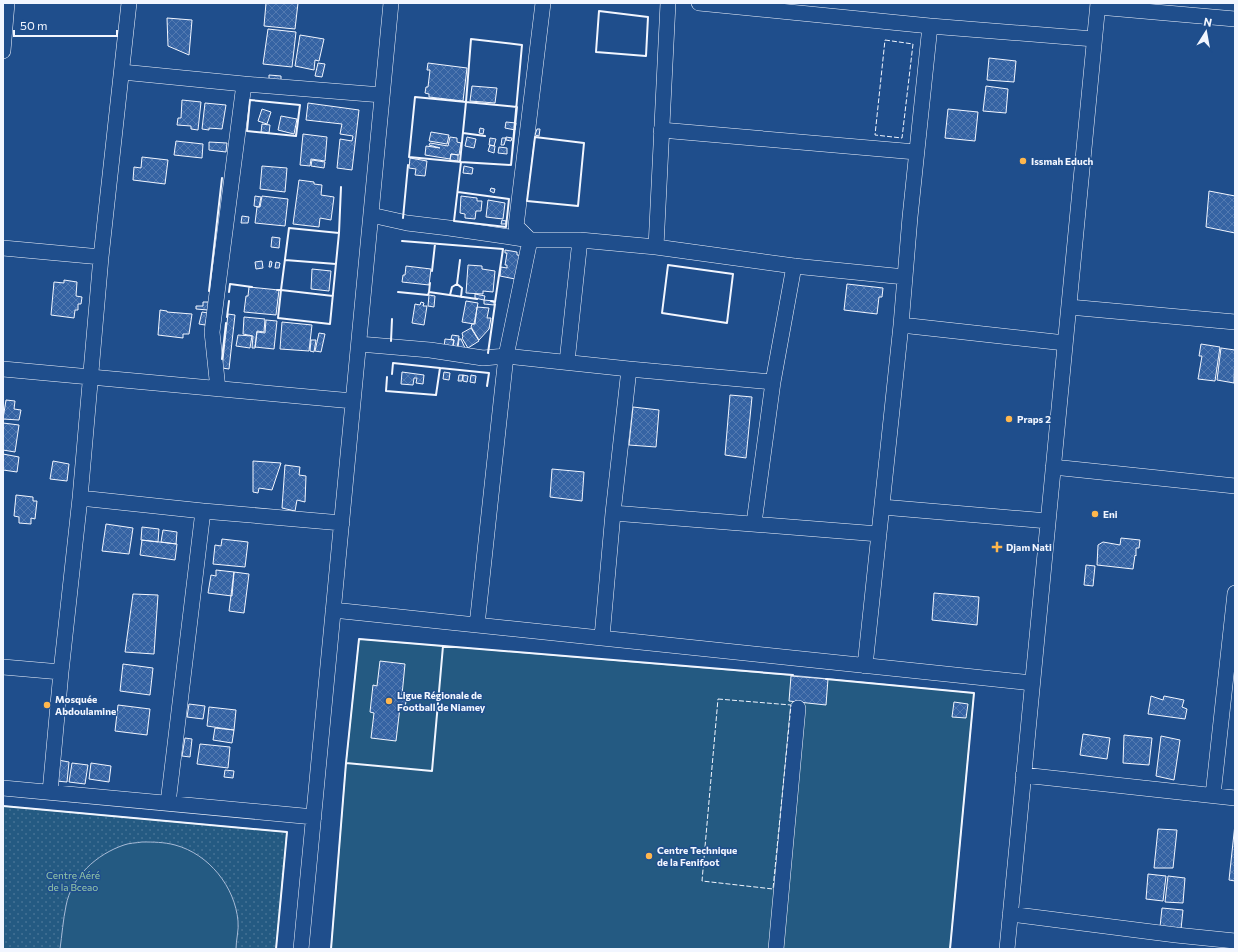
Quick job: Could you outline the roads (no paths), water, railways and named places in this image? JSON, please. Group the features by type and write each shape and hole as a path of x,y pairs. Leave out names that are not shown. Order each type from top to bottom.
{"street":[{"path":"3,51 7,3"},
{"path":"50,792 61,672 80,498 101,257 129,3"},
{"path":"301,949 391,3"},
{"path":"530,240 516,226 543,3"},
{"path":"656,247 668,3"},
{"path":"699,3 770,6 930,26 1094,39"},
{"path":"1006,949 1098,5 1235,19"},
{"path":"865,666 901,325 916,152 930,26"},
{"path":"122,72 244,84 382,95"},
{"path":"218,389 212,332 244,84"},
{"path":"661,130 916,152"},
{"path":"371,215 408,224 449,228 530,240 580,240 656,247 794,266 905,277"},
{"path":"477,624 506,356 530,240"},
{"path":"567,362 580,240"},
{"path":"3,248 101,257"},
{"path":"754,523 773,382 794,266"},
{"path":"1069,307 1235,322"},
{"path":"901,325 1065,343"},
{"path":"359,344 430,350 483,358 506,356 629,370 773,382"},
{"path":"3,369 353,401"},
{"path":"602,637 613,513 629,370"},
{"path":"1053,467 1235,486"},
{"path":"80,498 203,511 342,523"},
{"path":"882,506 1048,521"},
{"path":"168,803 203,511"},
{"path":"613,513 879,534"},
{"path":"1213,796 1232,647 1235,593"},
{"path":"333,610 1032,683"},
{"path":"3,667 61,672"},
{"path":"776,949 798,708"},
{"path":"1023,775 1235,798"},
{"path":"3,788 314,817"},
{"path":"1010,914 1176,942 1235,941"}],"place":[{"name":"Issmah Educh","path":"1023,161"},
{"name":"Praps 2","path":"1009,419"},
{"name":"Eni","path":"1095,514"},
{"name":"Djam Nati","path":"997,547"},
{"name":"Ligue Régionale de Football de Niamey","path":"389,701"},
{"name":"Mosquée Abdoulamine","path":"47,705"},
{"name":"Centre Technique de la Fenifoot","path":"649,856"}],"park label":[{"name":"Centre Aéré de la Bceao","path":"73,880"}]}
